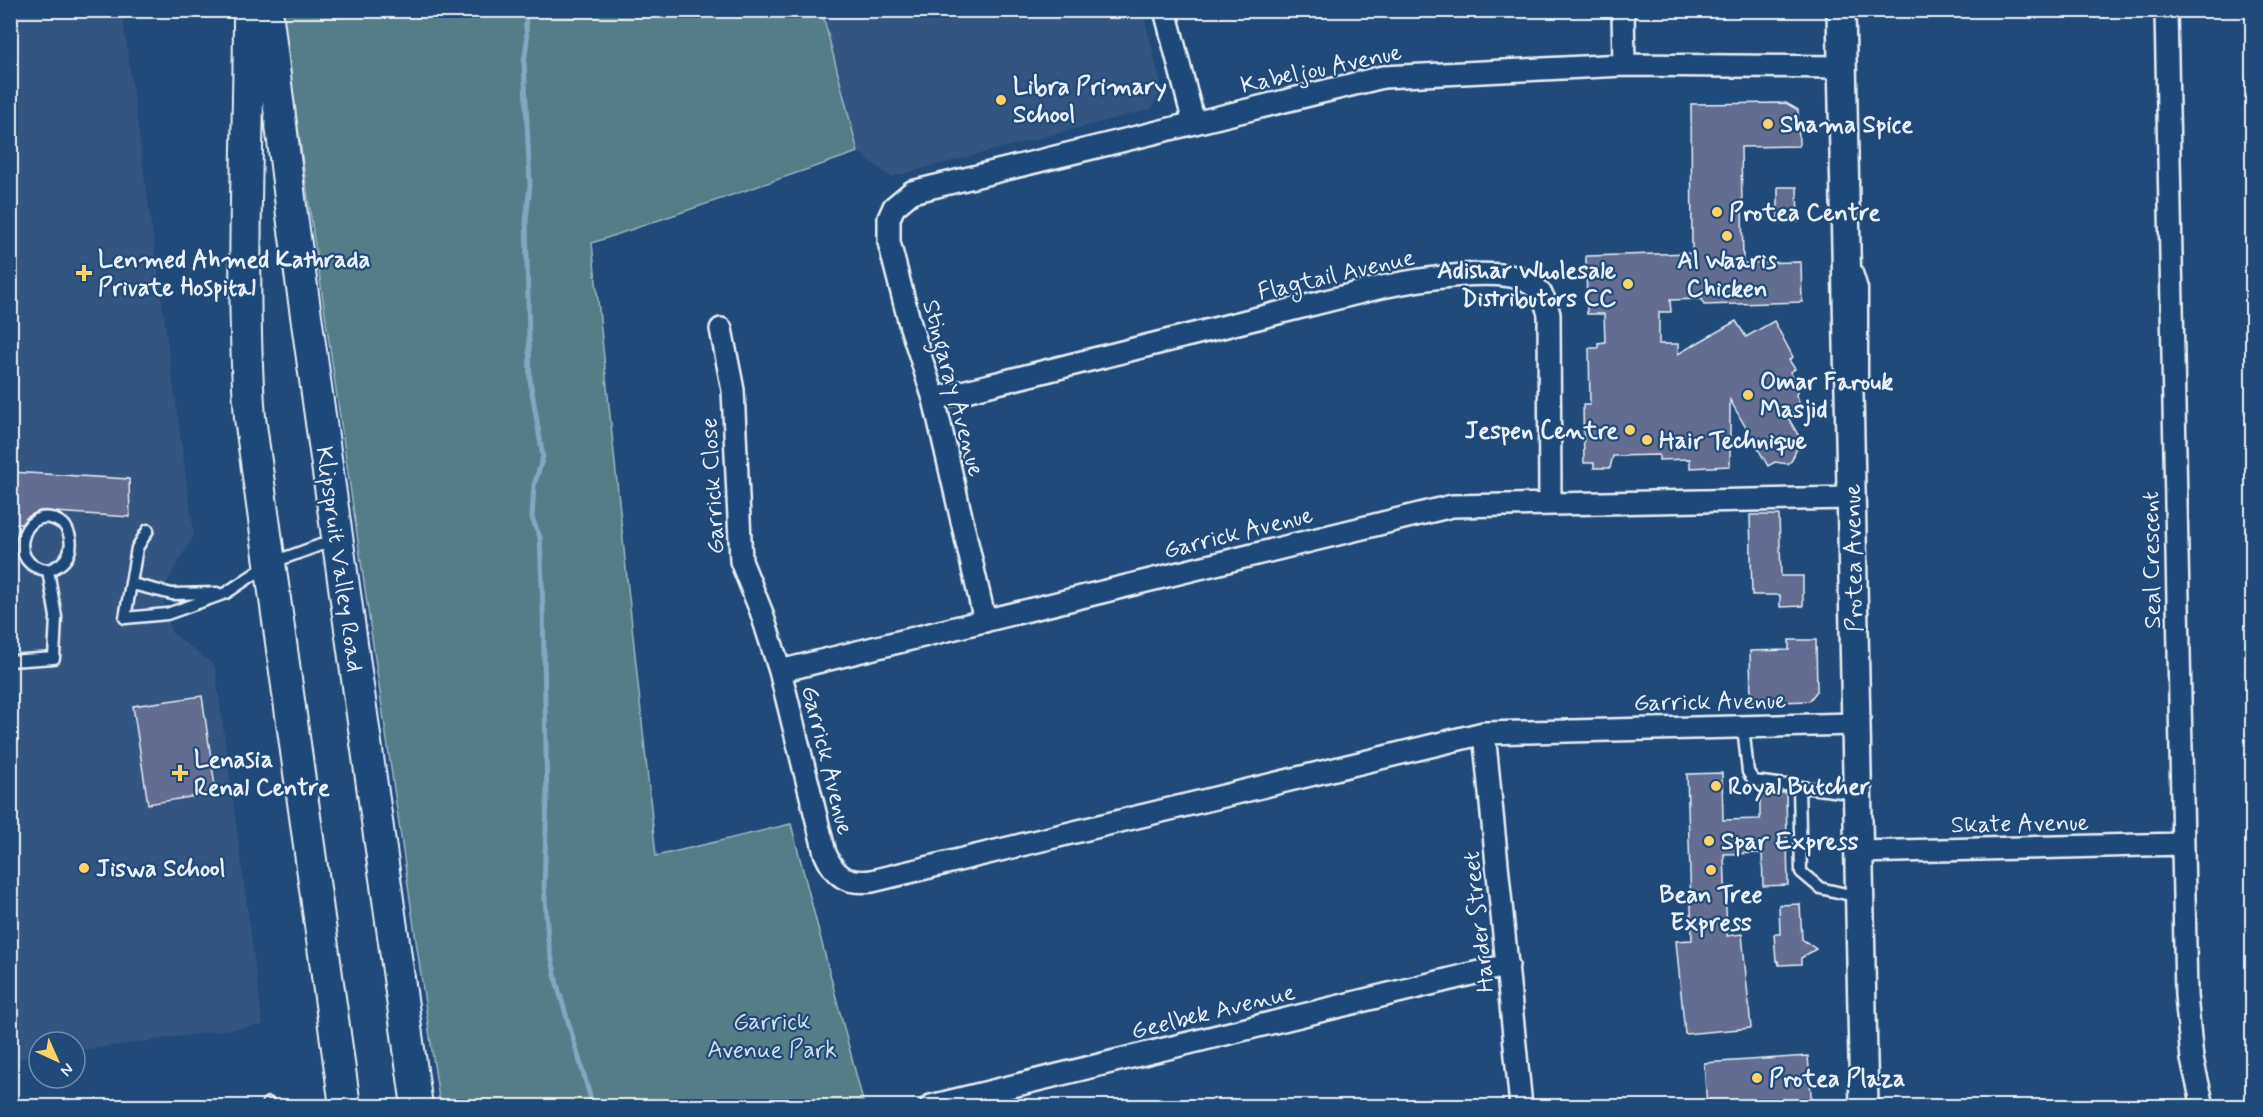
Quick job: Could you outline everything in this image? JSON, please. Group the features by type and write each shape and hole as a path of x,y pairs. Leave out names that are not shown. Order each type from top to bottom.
{"main road":[{"path":"249,10 244,247 245,351 250,418 345,1106"},
{"name":"Klipspruit Valley Road","path":"267,10 293,223 417,1107"}],"street":[{"path":"1165,10 1194,123"},
{"path":"1623,10 1624,65"},
{"name":"Protea Avenue","path":"1841,10 1864,1107"},
{"name":"Seal Crescent","path":"2166,10 2182,844 2188,1030 2203,1107"},
{"name":"Kabeljou Avenue","path":"927,187 1383,77 1624,65 1842,67"},
{"name":"Stingaray Avenue","path":"927,187 902,199 894,207 887,226 910,324 934,399 985,621"},
{"name":"Flagtail Avenue","path":"934,399 1399,283 1488,275 1516,277 1527,281 1541,292 1549,314 1550,503"},
{"name":"Garrick Close","path":"721,329 733,390 741,561 761,611 780,671"},
{"name":"Garrick Avenue","path":"1852,498 1466,504 1438,508 780,671 825,853 837,874 855,883 872,881 1484,733 1856,724"},
{"name":"Harder Street","path":"1484,733 1521,1107"},
{"name":"Skate Avenue","path":"1858,852 2182,844"},
{"name":"Geelbek Avenue","path":"931,1107 1508,965"}],"lane":[{"path":"1845,237 1862,288 1862,392 1850,423"},
{"path":"46,518 65,526 72,541 71,549 63,563 48,570 39,569 25,559 20,543 26,527 33,521 46,518"},
{"path":"148,530 137,548 125,618 167,614 226,593 271,563 337,538"},
{"path":"10,661 54,658 56,617 48,570"},
{"path":"132,584 172,594 226,593"},
{"path":"1743,726 1748,772 1754,781 1857,794"},
{"path":"1799,787 1801,872 1820,888 1859,898"}],"shaded area":[{"name":"Lenmed Ahmed Kathrada Private Hospital","path":"10,11 122,11 194,535 162,591 171,632 215,666 263,1025 87,1049 87,1030 27,1030 27,1058 11,1060"},
{"name":"Libra Primary School","path":"822,11 1143,11 1162,90 1151,109 891,177 858,152"}],"green space":[{"name":"Garrick Avenue Park","path":"281,11 822,11 858,152 592,243 656,856 791,824 863,1101 842,1106 440,1106"}],"building":[{"path":"1786,103 1798,110 1799,146 1741,147 1743,263 1801,262 1802,302 1704,305 1702,299 1670,300 1671,312 1659,312 1659,344 1678,344 1678,354 1736,321 1746,337 1774,321 1793,357 1789,360 1795,369 1790,372 1799,387 1796,395 1801,407 1787,416 1804,445 1796,450 1788,464 1775,462 1768,466 1730,400 1730,466 1690,468 1690,459 1659,460 1659,455 1613,456 1610,468 1594,468 1594,463 1584,463 1583,405 1590,405 1589,348 1598,348 1598,343 1605,342 1604,314 1587,314 1586,256 1692,253 1691,104"},
{"path":"1778,187 1797,187 1798,222 1778,223"},
{"path":"10,472 129,479 130,517 39,511 26,518 22,524 10,524"},
{"path":"1750,515 1779,515 1781,576 1803,576 1803,606 1780,607 1780,595 1752,595"},
{"path":"1789,640 1816,640 1817,691 1809,701 1751,703 1750,651 1789,650"},
{"path":"202,696 216,793 148,804 133,706"},
{"path":"1722,773 1723,820 1760,819 1760,792 1786,793 1788,885 1763,886 1762,853 1724,854 1727,936 1742,934 1751,1028 1685,1034 1676,941 1692,940 1687,774"},
{"path":"1800,904 1802,939 1816,949 1801,958 1801,964 1779,965 1776,961 1774,934 1780,934 1779,905"},
{"name":"Protea Plaza","path":"1808,1056 1812,1107 1707,1107 1704,1063"}],"waterway":[{"path":"525,10 527,41 524,62 530,185 526,220 530,380 543,457 534,485 532,518 540,537 543,608 547,799 544,885 548,940 557,984 593,1106"}],"place":[{"name":"Libra Primary School","path":"1001,100"},
{"name":"Shama Spice","path":"1768,124"},
{"name":"Protea Centre","path":"1717,212"},
{"name":"Al Waaris Chicken","path":"1727,236"},
{"name":"Lenmed Ahmed Kathrada Private Hospital","path":"84,273"},
{"name":"Adishar Wholesale Distributors CC","path":"1628,284"},
{"name":"Omar Farouk Masjid","path":"1748,395"},
{"name":"Jespen Centre","path":"1630,430"},
{"name":"Hair Technique","path":"1647,440"},
{"name":"Lenasia Renal Centre","path":"180,773"},
{"name":"Royal Butcher","path":"1716,786"},
{"name":"Spar Express","path":"1709,841"},
{"name":"Jiswa School","path":"84,868"},
{"name":"Bean Tree Express","path":"1711,870"},
{"name":"Protea Plaza","path":"1757,1078"}]}
